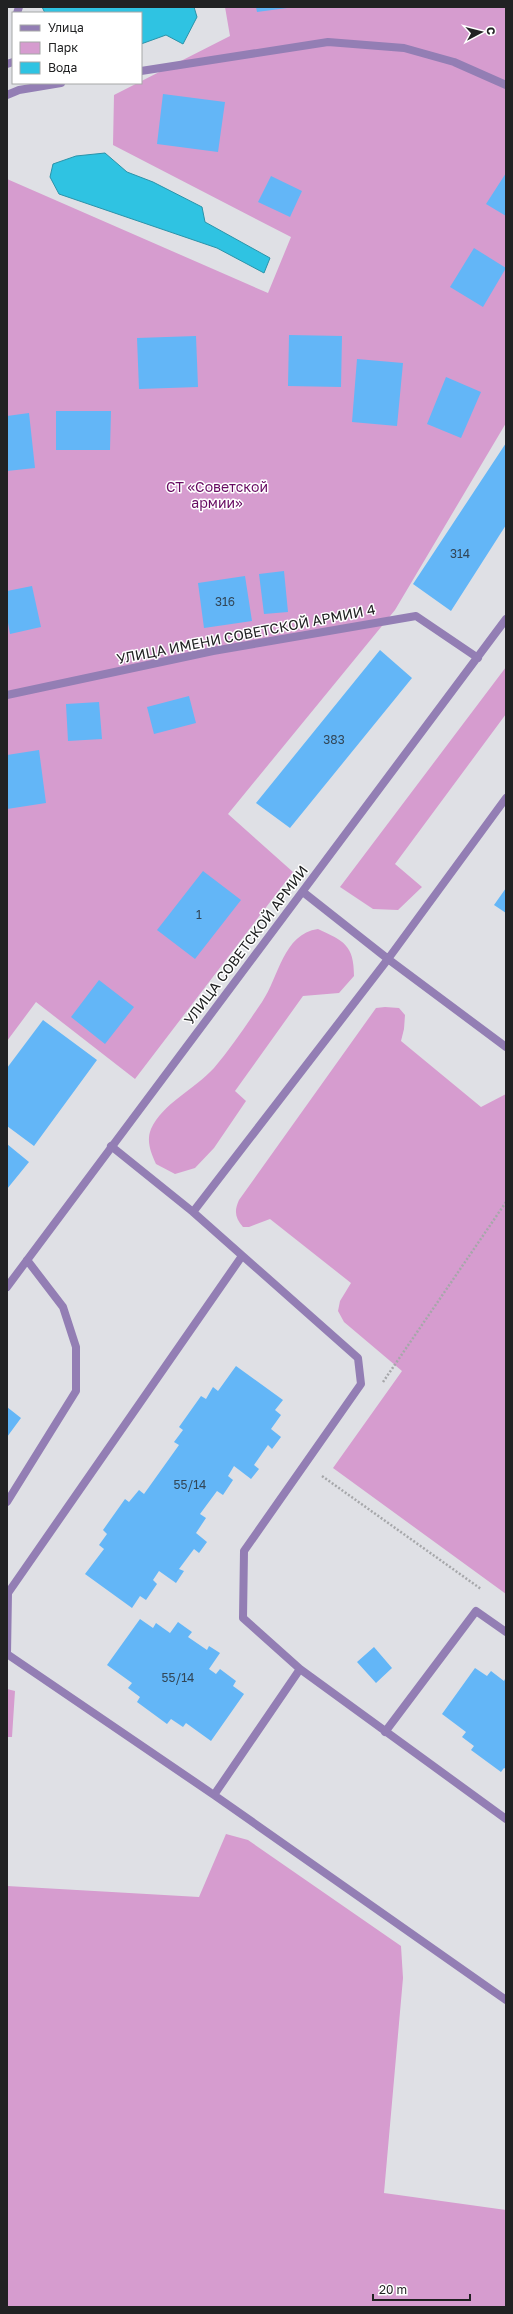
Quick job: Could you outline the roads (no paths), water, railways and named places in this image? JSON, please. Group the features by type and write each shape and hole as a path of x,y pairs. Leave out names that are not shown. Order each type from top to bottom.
{"street":[{"path":"142,71 328,42 404,48 454,62 506,85"},
{"path":"7,95 37,85 49,84"},
{"name":"УЛИЦА ИМЕНИ СОВЕТСКОЙ АРМИИ 4","path":"7,695 213,651 416,616 478,658"},
{"name":"УЛИЦА СОВЕТСКОЙ АРМИИ","path":"7,1287 506,619"},
{"path":"193,1212 388,959 506,798"},
{"path":"303,892 388,959 506,1047"},
{"path":"111,1146 193,1212 358,1358 361,1384 244,1551 243,1618 300,1669 506,1819"},
{"path":"242,1256 8,1593 7,1654 214,1795 506,2000"},
{"path":"7,1502 76,1391 76,1347 63,1306 27,1260"},
{"path":"385,1732 476,1611 506,1632"},
{"path":"214,1795 300,1669"}],"water":[{"path":"42,7 194,7 197,17 183,44 166,35 142,44 142,12 44,12"},
{"path":"105,153 127,172 153,182 202,207 205,222 270,258 264,273 217,248 59,194 50,177 53,164 76,156"}],"park label":[{"name":"СТ «Советской армии»","path":"217,496"}]}
